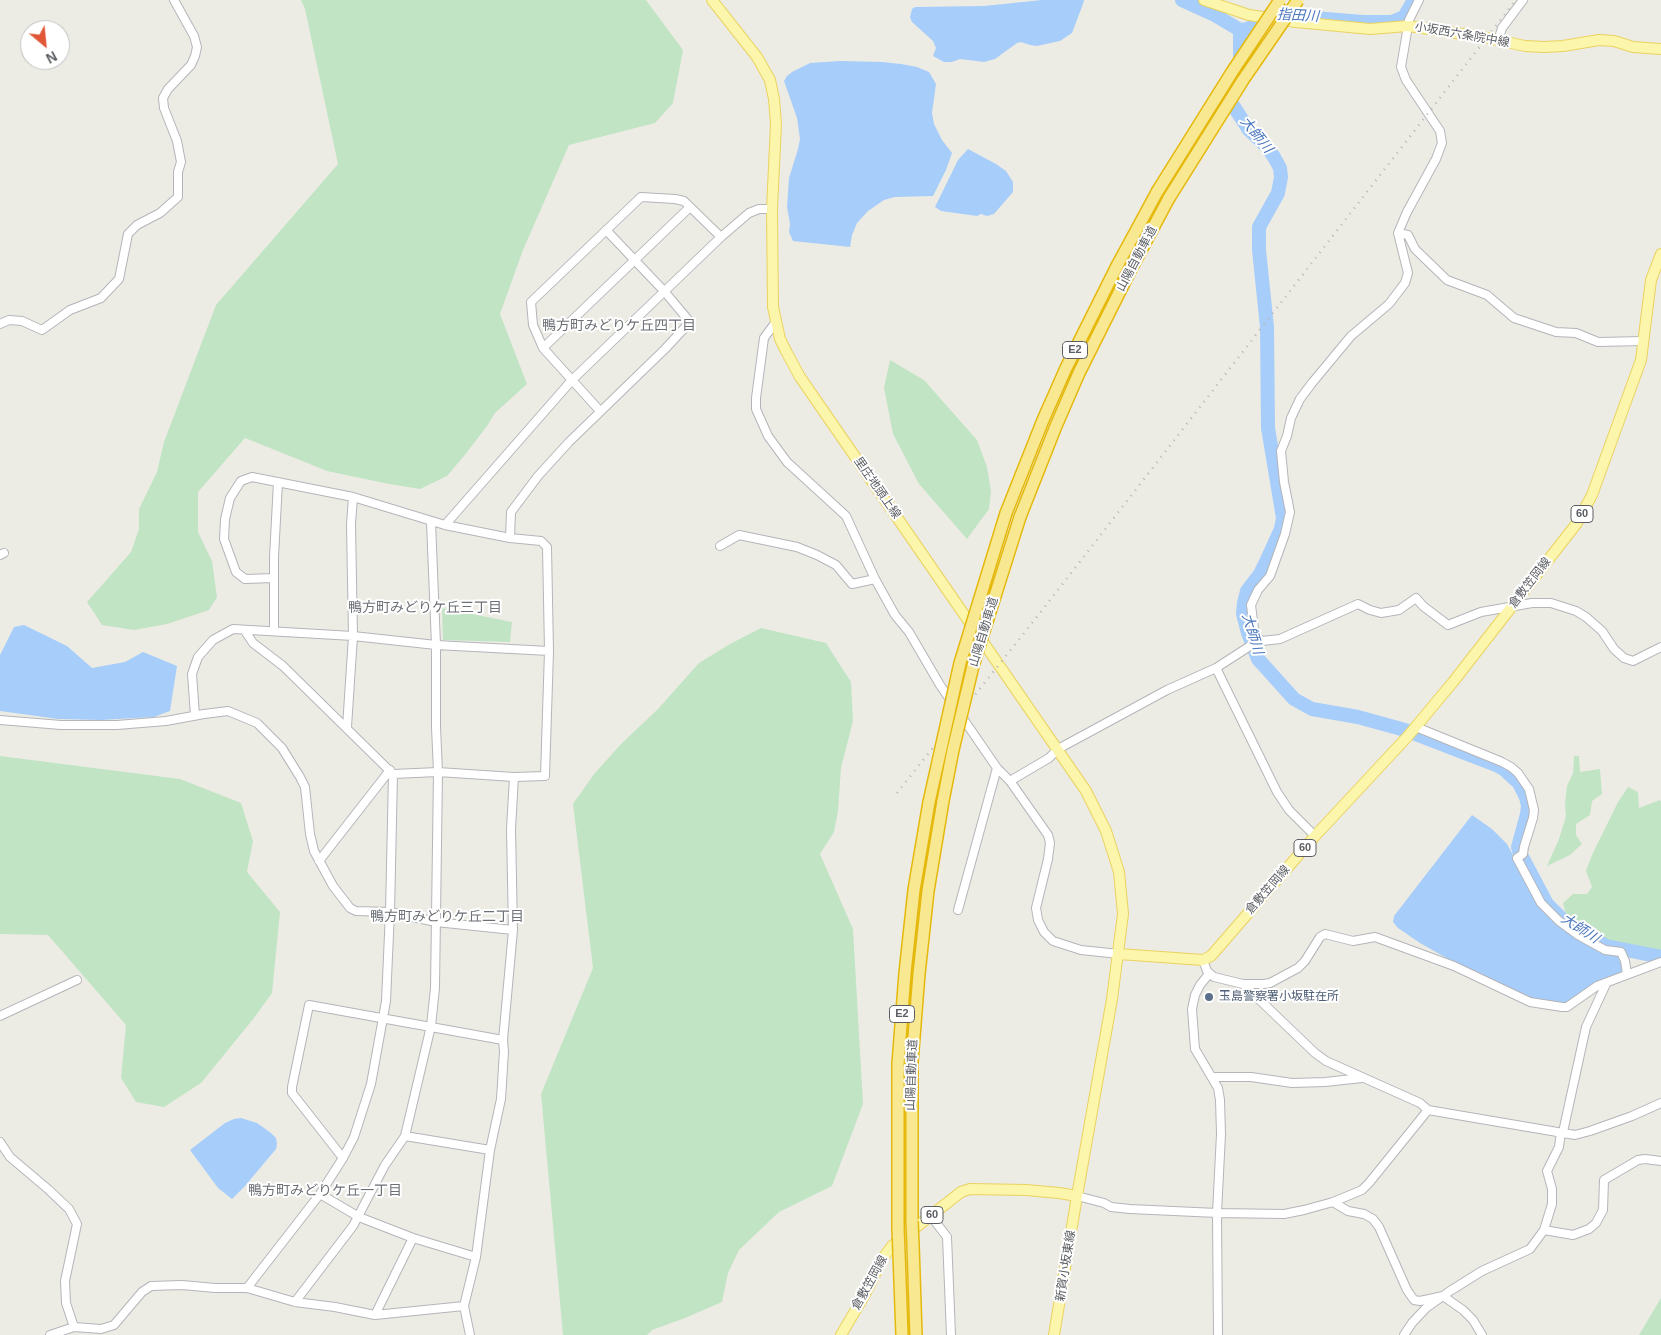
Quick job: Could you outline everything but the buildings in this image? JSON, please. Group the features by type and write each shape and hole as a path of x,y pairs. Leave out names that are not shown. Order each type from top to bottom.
{"highway":[{"name":"山陽自動車道","path":"902,1335 898,1228 898,1064 905,973 913,899 929,802 960,663 1006,513 1066,368 1118,264 1157,192 1232,72 1280,0"},
{"name":"山陽自動車道","path":"916,1335 912,1221 912,1062 918,974 928,891 943,801 973,666 1020,517 1079,373 1169,198 1243,80 1298,0"}],"main road":[{"name":"里庄地頭上線","path":"712,0 757,57 770,80 774,99 776,124 772,208 772,307 775,323 786,353 800,378 1058,749 1094,805 1106,832 1119,872 1123,914 1118,954"},
{"name":"小坂西六条院中線","path":"1204,0 1259,17 1370,29 1408,26 1525,46 1544,48 1599,40 1633,47 1661,49"},
{"name":"倉敷笠岡線","path":"1203,960 1212,956 1315,836 1413,730 1454,682 1577,523 1592,495 1636,374 1644,341 1651,280 1661,254"},
{"path":"1077,1196 1112,999 1118,954 1203,960"},
{"name":"倉敷笠岡線","path":"840,1335 864,1296 883,1258 892,1246 961,1192 970,1189 1043,1191 1077,1196"},
{"name":"新賀小坂東線","path":"1054,1335 1077,1196"}],"street":[{"path":"0,324 9,320 22,321 42,330 70,310 101,298 119,279 128,234 137,225 160,213 178,198 178,172 181,162 178,141 164,108 163,98 168,89 191,65 195,56 196,46 194,36 174,0"},
{"path":"1255,641 1251,605 1258,590 1270,576 1285,534 1290,512 1284,482 1281,450 1287,436 1291,418 1300,399 1351,336 1389,304 1405,283 1408,273 1398,232 1436,159 1442,143 1440,131 1406,80 1401,67 1411,14 1419,0"},
{"path":"1498,41 1502,28 1523,0"},
{"path":"600,411 542,348 533,325 530,302 641,197 684,201 721,237"},
{"path":"542,348 690,207"},
{"path":"444,525 572,380 664,291 749,213 759,209 772,208"},
{"path":"510,538 512,512 538,476 600,411 665,350 690,322 664,291 606,230"},
{"path":"1398,232 1408,235 1415,250 1447,280 1487,296 1514,318 1556,332 1576,333 1598,342 1644,341"},
{"path":"775,323 764,338 757,389 756,408 768,436 788,462 846,516 874,579 895,615 909,632 940,685 997,768 1010,781 1048,835 1050,843 1048,860 1036,908 1038,920 1044,932 1054,942 1081,950 1118,954"},
{"path":"244,631 253,643 283,666 392,772 438,772 514,777 545,776 549,652 547,547 541,541 510,538 444,525 353,497 252,477 241,482 230,498 224,539 236,572 244,579 274,578"},
{"path":"274,631 274,557 278,482"},
{"path":"347,727 353,636 351,524 353,497"},
{"path":"295,1302 358,1217 385,1165 405,1136 431,1026 435,988 438,772 436,645 431,522"},
{"path":"720,546 739,535 797,547 836,565 852,584 874,579"},
{"path":"1010,781 1049,758 1058,749 1166,690 1216,668 1255,641 1280,639 1358,604 1381,613 1399,610 1416,598 1423,606 1448,625 1481,612 1513,605 1551,603 1576,611 1586,617 1602,631 1614,649 1624,658 1633,661 1661,647"},
{"path":"195,715 192,674 198,657 213,640 234,629 353,636 436,645 549,652"},
{"path":"1216,668 1277,792 1289,810 1315,836"},
{"path":"0,720 61,725 117,725 166,721 195,715 228,712 256,723 282,748 300,777 305,787 310,834 314,851 333,886 350,908 356,911 390,912 436,922 513,930"},
{"path":"1413,730 1502,762 1511,766 1518,773 1529,789 1534,810 1521,857 1518,858 1529,881 1546,909 1559,921 1578,935 1605,950 1620,952 1625,962 1627,974"},
{"path":"958,910 997,768"},
{"path":"319,861 392,772"},
{"path":"247,1288 320,1194 343,1158 354,1137 371,1084 386,1001 390,912 392,772"},
{"path":"470,1335 464,1306 476,1257 490,1150 501,1099 503,1040 513,930 511,829 514,777"},
{"path":"1203,960 1209,974 1214,977 1243,984 1264,984 1270,983 1298,968 1305,961 1320,937 1325,934 1353,940 1375,937 1454,966 1530,1002 1567,1007 1597,986 1661,962"},
{"path":"1209,974 1200,984 1192,1008 1196,1049 1218,1088 1220,1100 1221,1134 1217,1213 1218,1335"},
{"path":"0,1016 77,980"},
{"path":"1243,984 1315,1053 1332,1064 1420,1103 1428,1110 1576,1135 1590,1132 1661,1103"},
{"path":"1404,1335 1426,1308 1482,1271 1530,1249 1544,1230 1552,1204 1552,1189 1547,1171 1560,1147 1586,1028 1606,984"},
{"path":"343,1158 292,1093 309,1005 503,1040"},
{"path":"1212,1077 1251,1077 1292,1083 1363,1078"},
{"path":"1077,1196 1104,1203 1111,1207 1217,1213 1284,1214 1333,1202 1357,1192 1369,1183 1428,1110"},
{"path":"405,1136 490,1150"},
{"path":"0,1142 10,1156 69,1210 77,1224 65,1281 66,1303 74,1327"},
{"path":"1544,1230 1573,1235 1589,1229 1596,1223 1603,1210 1604,1180 1638,1160 1661,1161"},
{"path":"320,1194 358,1217 413,1238 476,1257"},
{"path":"1333,1202 1348,1211 1364,1214 1373,1219 1379,1227 1407,1290 1414,1300 1420,1301 1444,1296 1473,1320 1482,1335"},
{"path":"931,1216 947,1238 951,1335"},
{"path":"375,1315 413,1238"},
{"path":"50,1335 74,1327 101,1329 114,1325 142,1292 151,1286 182,1285 247,1288 295,1302 375,1315 464,1306"}],"green space":[{"path":"301,0 646,0 683,50 673,103 655,123 569,145 523,250 500,314 527,384 495,413 487,426 447,476 420,489 384,483 327,471 245,438 198,492 198,532 212,561 217,597 209,610 167,624 134,630 102,625 87,602 131,552 139,529 139,509 157,472 164,442 216,305 338,164 305,9"},
{"path":"890,360 924,380 977,440 987,467 991,491 989,509 967,539 919,484 893,434 884,388"},
{"path":"442,608 512,622 510,642 443,640"},
{"path":"761,628 826,643 851,682 853,721 841,768 838,811 834,832 820,854 853,929 863,1104 832,1186 779,1212 739,1250 728,1273 722,1302 652,1330 647,1335 563,1335 541,1094 593,968 573,804 594,774 621,744 658,709 699,663"},
{"path":"0,756 180,779 241,803 253,841 247,872 280,912 272,993 201,1083 164,1107 136,1102 121,1078 126,1025 48,935 0,934"},
{"path":"1574,756 1579,756 1580,772 1600,769 1602,794 1592,801 1590,815 1576,824 1576,835 1582,844 1570,855 1547,866 1559,839 1566,816 1567,786 1573,773"},
{"path":"1628,787 1638,792 1639,808 1660,800 1661,802 1660,951 1609,943 1567,919 1563,903 1573,894 1587,894 1592,887 1586,871 1618,802"},
{"path":"1661,1298 1661,1335 1639,1335"}],"water":[{"path":"1042,0 1084,0 1072,33 1060,41 1037,46 1021,42 1017,43 995,59 984,62 960,59 944,62 933,56 936,48 933,41 912,22 910,17 912,9 915,7 984,6"},
{"path":"840,61 901,64 917,67 929,72 936,84 932,113 934,124 942,140 952,153 933,196 895,197 884,200 868,211 857,223 850,247 793,241 789,232 790,224 787,207 789,178 800,139 797,118 784,81 792,72 810,63"},
{"path":"968,149 1006,171 1013,182 1013,192 994,214 987,216 981,214 977,216 941,211 935,207 958,160"},
{"path":"24,625 67,646 92,668 125,662 143,652 177,666 170,711 154,717 101,720 58,719 0,711 0,655 14,627"},
{"path":"1472,815 1492,829 1507,844 1539,903 1603,952 1618,956 1624,972 1594,985 1566,1004 1535,1001 1457,964 1398,928 1393,922 1394,916"},
{"path":"241,1118 257,1123 271,1133 276,1138 277,1144 276,1149 232,1199 218,1188 190,1150 225,1123"}],"waterway":[{"name":"指田川","path":"1182,0 1213,14 1240,30 1248,29 1274,12 1302,17 1363,22 1392,22 1404,17 1414,0"},
{"name":"大師川","path":"1240,30 1240,63 1229,84 1227,96 1249,130 1267,147 1274,157 1280,168 1281,177 1278,193 1259,227 1259,250 1267,327 1268,428 1283,518 1281,529 1266,562 1260,574 1247,591 1244,603 1243,614 1258,659 1294,699 1312,709 1358,717 1405,730 1505,770 1519,783 1526,797 1527,814 1518,847 1547,904 1563,920 1606,946 1661,957"}],"railway":[{"path":"897,793 1040,613 1516,0"}],"place":[{"name":"玉島警察署小坂駐在所","path":"1209,997"}],"district":[{"name":"鴨方町みどりケ丘四丁目","path":"619,326"},
{"name":"鴨方町みどりケ丘三丁目","path":"425,608"},
{"name":"鴨方町みどりケ丘二丁目","path":"447,917"},
{"name":"鴨方町みどりケ丘一丁目","path":"325,1191"}]}
